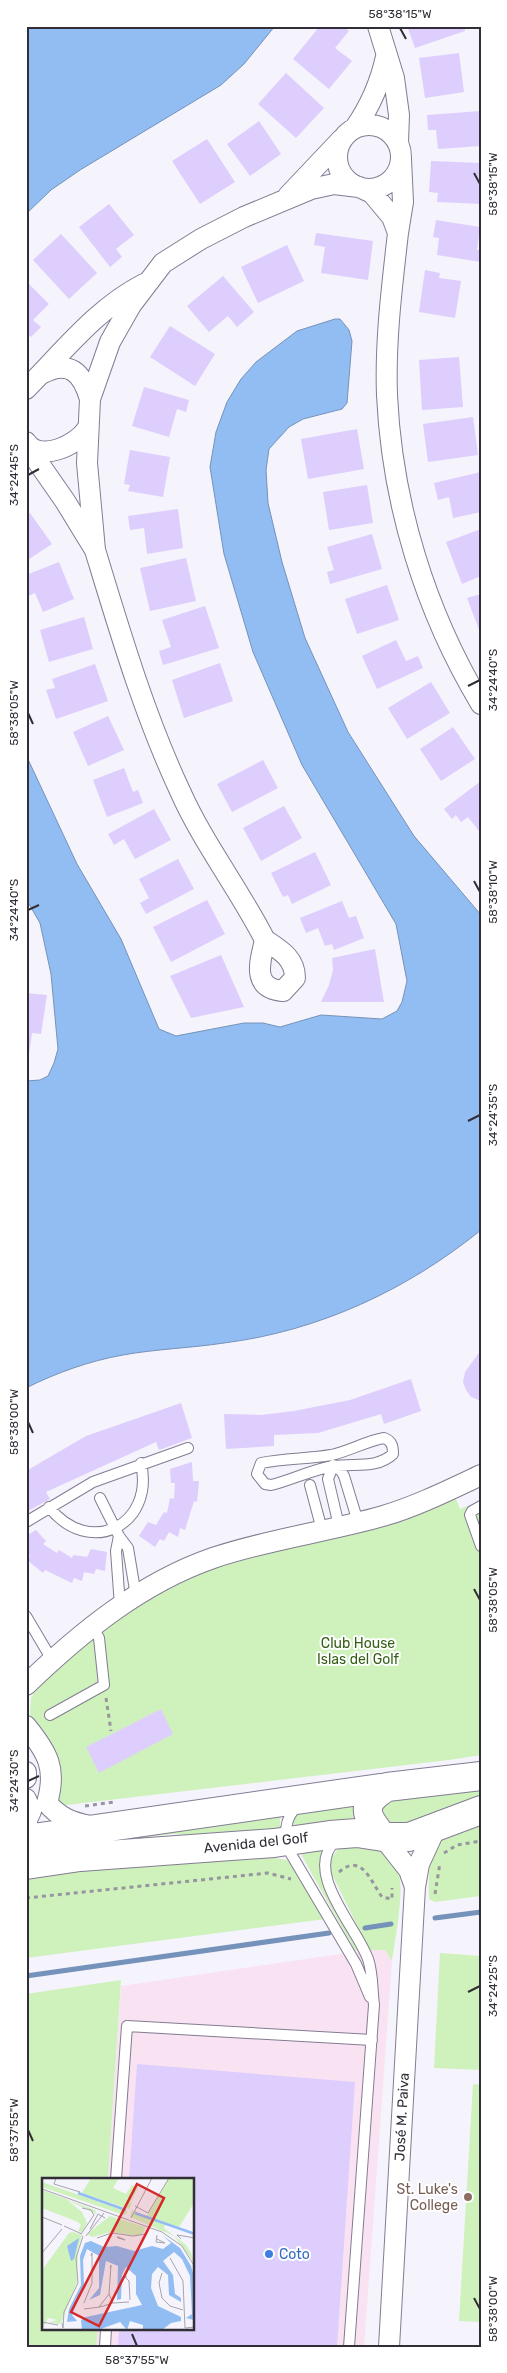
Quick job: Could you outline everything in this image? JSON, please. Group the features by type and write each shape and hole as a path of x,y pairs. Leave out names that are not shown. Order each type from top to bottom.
{"street":[{"path":"378,26 394,78 399,115 403,202 391,296 387,395 398,493 409,534 435,612 450,648 481,704"},
{"path":"386,57 381,82 370,106 338,148 339,167 343,176 359,187 372,192 383,203 392,217 398,233"},
{"path":"265,940 180,793 158,741 125,651 95,550 87,464 87,429 90,399 110,342 148,282 164,263 201,239 283,200 311,189 334,184 378,187 387,183 399,168 400,150 392,134 384,128 364,125 349,134 283,200"},
{"path":"26,389 96,318 123,295 148,282"},
{"path":"41,374 54,368 73,370 81,376 90,399"},
{"path":"27,444 44,451 64,448 82,438 87,429"},
{"path":"27,444 95,550"},
{"path":"26,1685 92,1626 128,1601 165,1580 212,1559 261,1543 340,1526 422,1502 481,1475"},
{"path":"26,1726 48,1756 52,1774 47,1803"},
{"path":"26,1772 26,1778"},
{"path":"100,1828 70,1822 60,1817 47,1803 38,1798 26,1798 31,1812 27,1842 100,1828 386,1787 481,1776"},
{"path":"383,1838 369,1820 368,1807 372,1796 386,1787"},
{"name":"Avenida del Golf","path":"27,1842 80,1857 286,1842 357,1833 383,1838 409,1837 481,1810"},
{"name":"José M. Paiva","path":"389,2347 415,1887 419,1864 437,1825"},
{"name":"José M. Paiva","path":"383,1838 409,1870 415,1887"}],"lane":[{"path":"384,1438 389,1440 393,1447 393,1454 386,1461 378,1464 333,1466 271,1484 265,1484 257,1474 261,1463 329,1455 384,1438"},
{"path":"26,1522 93,1482 141,1463 188,1448"},
{"path":"329,1455 333,1466 328,1479 340,1526"},
{"path":"128,1601 116,1551 117,1532 136,1510 142,1496 144,1479 141,1463"},
{"path":"333,1466 341,1470 344,1476 340,1526"},
{"path":"310,1486 340,1526"},
{"path":"100,1498 117,1532 128,1548 128,1601"},
{"path":"481,1506 472,1511 470,1515 481,1546"},
{"path":"49,1507 59,1519 75,1529 94,1534 117,1532"},
{"path":"26,1616 29,1628 52,1660"},
{"path":"50,1715 104,1686 99,1638 92,1626"},
{"path":"312,1798 298,1804 291,1812 284,1836 308,1882 356,1964 374,2005"},
{"path":"346,1834 334,1841 330,1848 326,1858 326,1882 368,1959 374,2005 349,2347"},
{"path":"116,2178 127,2026 372,2040"},
{"path":"104,2347 106,2330"}],"path":[{"path":"104,1686 111,1732"},
{"path":"435,1894 441,1860 445,1852 457,1845 481,1841"},
{"path":"326,1876 336,1874 344,1867 357,1866 369,1873 382,1896 392,1899 392,1888"},
{"path":"26,1898 268,1873 286,1876 295,1882 304,1884 308,1882"}],"shaded area":[{"path":"368,1950 385,1950 392,1961 364,2347 96,2347 98,2330 195,2330 195,2178 108,2178 121,1986"}],"green space":[{"name":"Club House Islas del Golf","path":"454,1494 460,1509 481,1501 481,1755 58,1806 30,1714 31,1698 40,1682 78,1646 146,1598 207,1567"},
{"path":"481,1786 481,1798 395,1832 378,1808 388,1799"},
{"path":"354,1801 354,1821 294,1828 292,1821 298,1812"},
{"path":"284,1813 280,1819 280,1830 200,1835 172,1834 45,1850"},
{"path":"481,1826 481,1896 435,1902 429,1899 432,1858 441,1840 448,1834 461,1828"},
{"path":"342,1844 378,1847 390,1860 399,1875 400,1905 392,1961 385,1950 369,1950 329,1868 332,1857"},
{"path":"324,1848 320,1858 321,1869 361,1949 355,1951 302,1856 302,1849"},
{"path":"266,1856 287,1860 296,1869 326,1919 26,1958 26,1876 110,1866"},
{"path":"440,1953 481,1956 481,2070 434,2068"},
{"path":"121,1980 108,2178 42,2178 42,2330 98,2330 96,2347 26,2347 26,1994"},
{"path":"473,2084 481,2085 481,2322 459,2321"}],"water":[{"path":"26,26 275,26 244,64 221,85 80,170 51,190 26,214"},
{"path":"340,319 349,330 352,341 347,403 342,409 303,419 289,427 269,449 266,470 268,503 282,562 305,638 348,732 414,836 481,915 481,1230 453,1252 392,1289 328,1318 294,1329 259,1337 110,1358 73,1368 26,1388 26,1081 40,1080 48,1076 58,1049 51,974 40,923 26,899 26,755 77,864 121,939 159,1029 176,1036 244,1023 263,1023 280,1027 321,1015 382,1019 397,1011 402,1002 407,981 396,924 302,765 253,652 224,554 210,467 216,432 227,402 241,379 256,362 297,331"}],"building":[{"path":"320,26 343,26 349,31 335,48 352,61 329,89 293,59"},
{"path":"407,26 464,26 465,31 415,48"},
{"path":"459,53 464,92 425,98 419,58"},
{"path":"286,73 324,108 296,138 258,104"},
{"path":"481,111 481,146 438,149 436,130 428,130 427,115"},
{"path":"259,121 281,154 250,176 227,144"},
{"path":"207,139 235,182 200,204 172,161"},
{"path":"431,161 481,163 481,204 437,202 438,193 429,192"},
{"path":"109,204 134,235 116,249 122,257 110,267 79,227"},
{"path":"436,220 480,227 477,250 481,250 481,262 437,255 439,238 433,237"},
{"path":"316,233 373,241 368,280 321,273 325,247 314,245"},
{"path":"61,234 97,273 69,299 33,260"},
{"path":"287,245 304,281 258,303 241,267"},
{"path":"425,270 440,273 439,278 461,281 455,318 419,312"},
{"path":"223,276 254,312 237,327 228,316 209,332 187,306"},
{"path":"26,281 49,304 33,320 41,327 31,337 26,332"},
{"path":"170,326 215,354 195,386 150,357"},
{"path":"459,357 463,407 422,410 419,360"},
{"path":"144,387 189,400 186,412 177,409 169,437 132,426"},
{"path":"473,417 478,455 428,462 423,424"},
{"path":"357,429 364,469 308,479 301,439"},
{"path":"130,450 170,457 163,497 128,491 130,485 124,484"},
{"path":"481,472 481,512 453,518 449,497 438,500 434,483"},
{"path":"367,485 373,523 329,530 323,492"},
{"path":"178,509 183,548 147,554 144,528 130,530 128,516"},
{"path":"30,513 52,544 26,561 26,516"},
{"path":"481,529 481,576 462,584 446,542"},
{"path":"372,534 382,569 330,584 327,572 334,570 327,547"},
{"path":"186,558 196,601 150,611 140,568"},
{"path":"59,562 74,599 43,612 35,593 26,597 26,575"},
{"path":"387,585 399,620 357,634 345,599"},
{"path":"481,594 481,635 467,598"},
{"path":"205,606 219,648 163,665 159,651 171,647 162,620"},
{"path":"84,617 93,649 49,662 40,630"},
{"path":"396,640 406,661 418,656 423,668 377,689 362,656"},
{"path":"220,663 233,701 184,718 172,680"},
{"path":"95,664 108,701 56,719 46,690 55,688 52,679"},
{"path":"431,682 450,713 407,739 388,708"},
{"path":"108,716 124,750 88,766 73,732"},
{"path":"453,727 475,759 441,781 420,749"},
{"path":"263,760 278,788 232,812 217,784"},
{"path":"124,768 133,792 138,790 143,803 107,817 93,780"},
{"path":"481,781 481,829 479,831 468,817 461,822 456,815 452,819 444,809"},
{"path":"284,806 302,838 261,861 243,828"},
{"path":"154,809 171,840 135,859 124,839 114,845 108,834"},
{"path":"315,852 331,885 292,904 288,895 283,897 271,873"},
{"path":"178,859 194,889 146,914 140,903 149,898 139,879"},
{"path":"207,900 225,934 171,962 153,927"},
{"path":"342,901 349,918 356,916 364,938 334,950 332,944 325,946 318,928 306,933 300,918"},
{"path":"375,949 384,1002 321,1002 329,985 333,970 332,958"},
{"path":"221,955 244,1007 191,1018 170,976"},
{"path":"26,993 47,995 41,1034 32,1033 29,1054 26,1054"},
{"path":"481,1350 481,1401 471,1397 463,1382 465,1372"},
{"path":"411,1379 421,1411 384,1424 381,1414 318,1433 274,1435 274,1446 226,1449 224,1414 261,1415 294,1411 350,1400"},
{"path":"181,1403 192,1438 159,1450 156,1442 46,1492 50,1499 26,1512 26,1471 86,1436"},
{"path":"192,1462 193,1481 199,1481 197,1502 194,1501 185,1530 180,1528 178,1537 169,1532 164,1541 160,1539 155,1547 139,1536 148,1522 156,1525 164,1512 167,1513 170,1498 174,1499 175,1483 171,1483 170,1469"},
{"path":"36,1530 46,1541 43,1544 57,1553 59,1550 72,1558 73,1555 87,1557 91,1549 107,1552 105,1571 96,1569 94,1574 84,1572 82,1581 74,1578 72,1583 45,1570 43,1573 27,1560 30,1556 26,1552 26,1536"},
{"path":"161,1709 173,1734 99,1773 86,1747"},
{"name":"Coto","path":"137,2064 355,2082 337,2347 118,2347 119,2330 195,2330 195,2178 129,2178"}],"waterway":[{"path":"435,1918 481,1912"},
{"path":"365,1928 391,1924"},
{"path":"26,1976 329,1933"}],"place":[{"name":"St. Luke's College","path":"468,2197"},
{"name":"Coto","path":"269,2254"}]}
